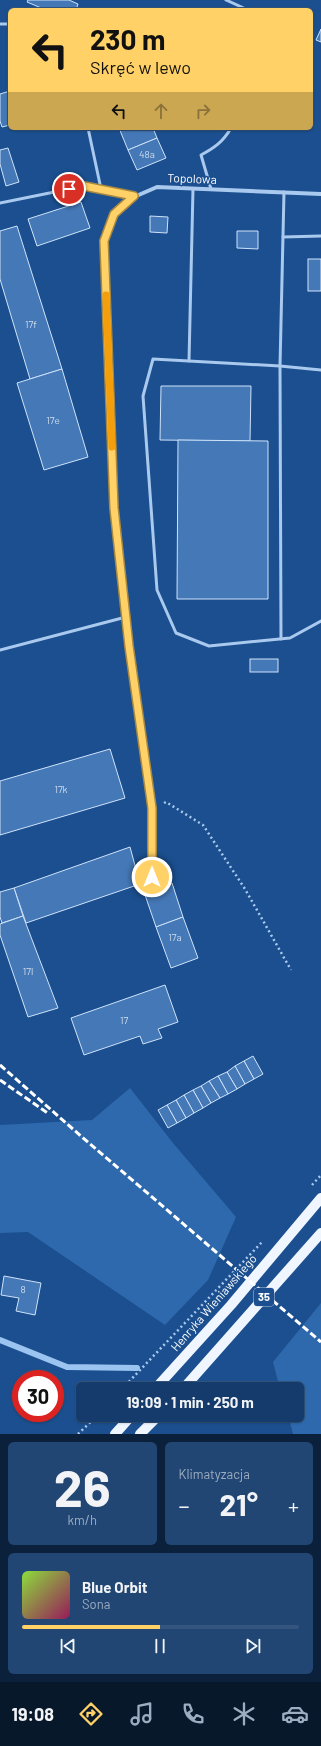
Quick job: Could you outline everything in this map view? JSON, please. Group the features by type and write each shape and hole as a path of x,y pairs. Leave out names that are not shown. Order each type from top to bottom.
{"main road":[{"name":"Henryka Wieniawskiego","path":"161,1382 231,1306 321,1198"},
{"name":"35","path":"189,1382 319,1236"},
{"path":"115,1434 126,1422"},
{"path":"140,1434 152,1422"}],"street":[{"name":"Topolowa","path":"152,877 152,808 126,617 114,508 104,241 114,214 134,196 157,187 321,194"}],"lane":[{"path":"226,0 244,8"},
{"path":"88,130 101,189"},
{"path":"211,189 201,155 216,147 230,130"},
{"path":"0,203 84,186 134,196"},
{"path":"189,361 193,189"},
{"path":"281,639 280,366 284,192"},
{"path":"283,237 321,236"},
{"path":"321,370 280,366 153,359 143,396 157,590 176,633 209,646 290,638 321,621"},
{"path":"0,650 126,617"}],"path":[{"path":"152,808 166,802 203,826 245,889 291,970"},
{"path":"129,1382 262,1241"},
{"path":"78,1434 91,1422"}],"shaded area":[{"path":"130,1088 173,1143 236,1217 208,1280 165,1325 28,1232 0,1233 0,1125 92,1120"},
{"path":"321,1303 321,1434 293,1434 290,1422 304,1422 304,1382 278,1382 273,1362"}],"building":[{"path":"28,0 69,0 78,4 77,8 41,8 27,2"},
{"path":"321,29 321,42 316,40"},
{"path":"8,92 8,126 2,127 0,121 0,94"},
{"path":"120,130 154,130 157,138 128,150"},
{"path":"157,138 166,158 137,170 128,150"},
{"path":"8,148 19,182 6,186 0,164 0,150"},
{"path":"81,202 90,228 37,246 28,219"},
{"path":"150,216 168,217 167,233 150,232"},
{"path":"17,226 62,369 30,379 0,279 0,231"},
{"path":"237,231 258,231 258,249 237,248"},
{"path":"308,259 321,259 321,291 308,291"},
{"path":"62,369 88,457 44,470 17,383"},
{"path":"161,386 251,386 250,441 160,440"},
{"path":"178,440 268,441 268,599 177,599"},
{"path":"250,659 278,659 278,672 250,672"},
{"path":"110,749 125,798 0,835 0,781"},
{"path":"130,847 140,884 26,923 14,888"},
{"path":"172,883 183,917 156,927 144,892"},
{"path":"14,888 23,916 2,923 0,917 0,892"},
{"path":"23,916 58,1008 28,1017 0,935 0,924"},
{"path":"183,917 198,958 171,968 156,927"},
{"path":"165,985 178,1022 158,1029 162,1038 143,1044 140,1036 84,1055 71,1018"},
{"path":"253,1056 263,1074 254,1079 244,1061"},
{"path":"244,1061 254,1079 245,1084 235,1066"},
{"path":"235,1066 245,1084 237,1089 227,1072"},
{"path":"227,1072 237,1089 228,1094 218,1076"},
{"path":"218,1076 228,1094 220,1098 209,1081"},
{"path":"209,1081 220,1098 211,1103 201,1086"},
{"path":"201,1086 211,1103 203,1108 193,1090"},
{"path":"193,1090 203,1108 194,1113 184,1095"},
{"path":"184,1095 194,1113 186,1118 176,1100"},
{"path":"176,1100 186,1118 177,1123 167,1105"},
{"path":"167,1105 177,1123 168,1128 158,1110"},
{"path":"4,1276 41,1283 35,1315 16,1311 19,1298 1,1295"}],"waterway":[{"path":"0,1340 67,1367 137,1368"}],"railway":[{"path":"0,1065 321,1342"},
{"path":"0,1080 49,1114"}],"slow traffic":[{"path":"106,295 112,447"}],"route":[{"path":"69,189 84,186 134,196 114,214 104,241 114,508 129,646 152,808 152,877"}]}
